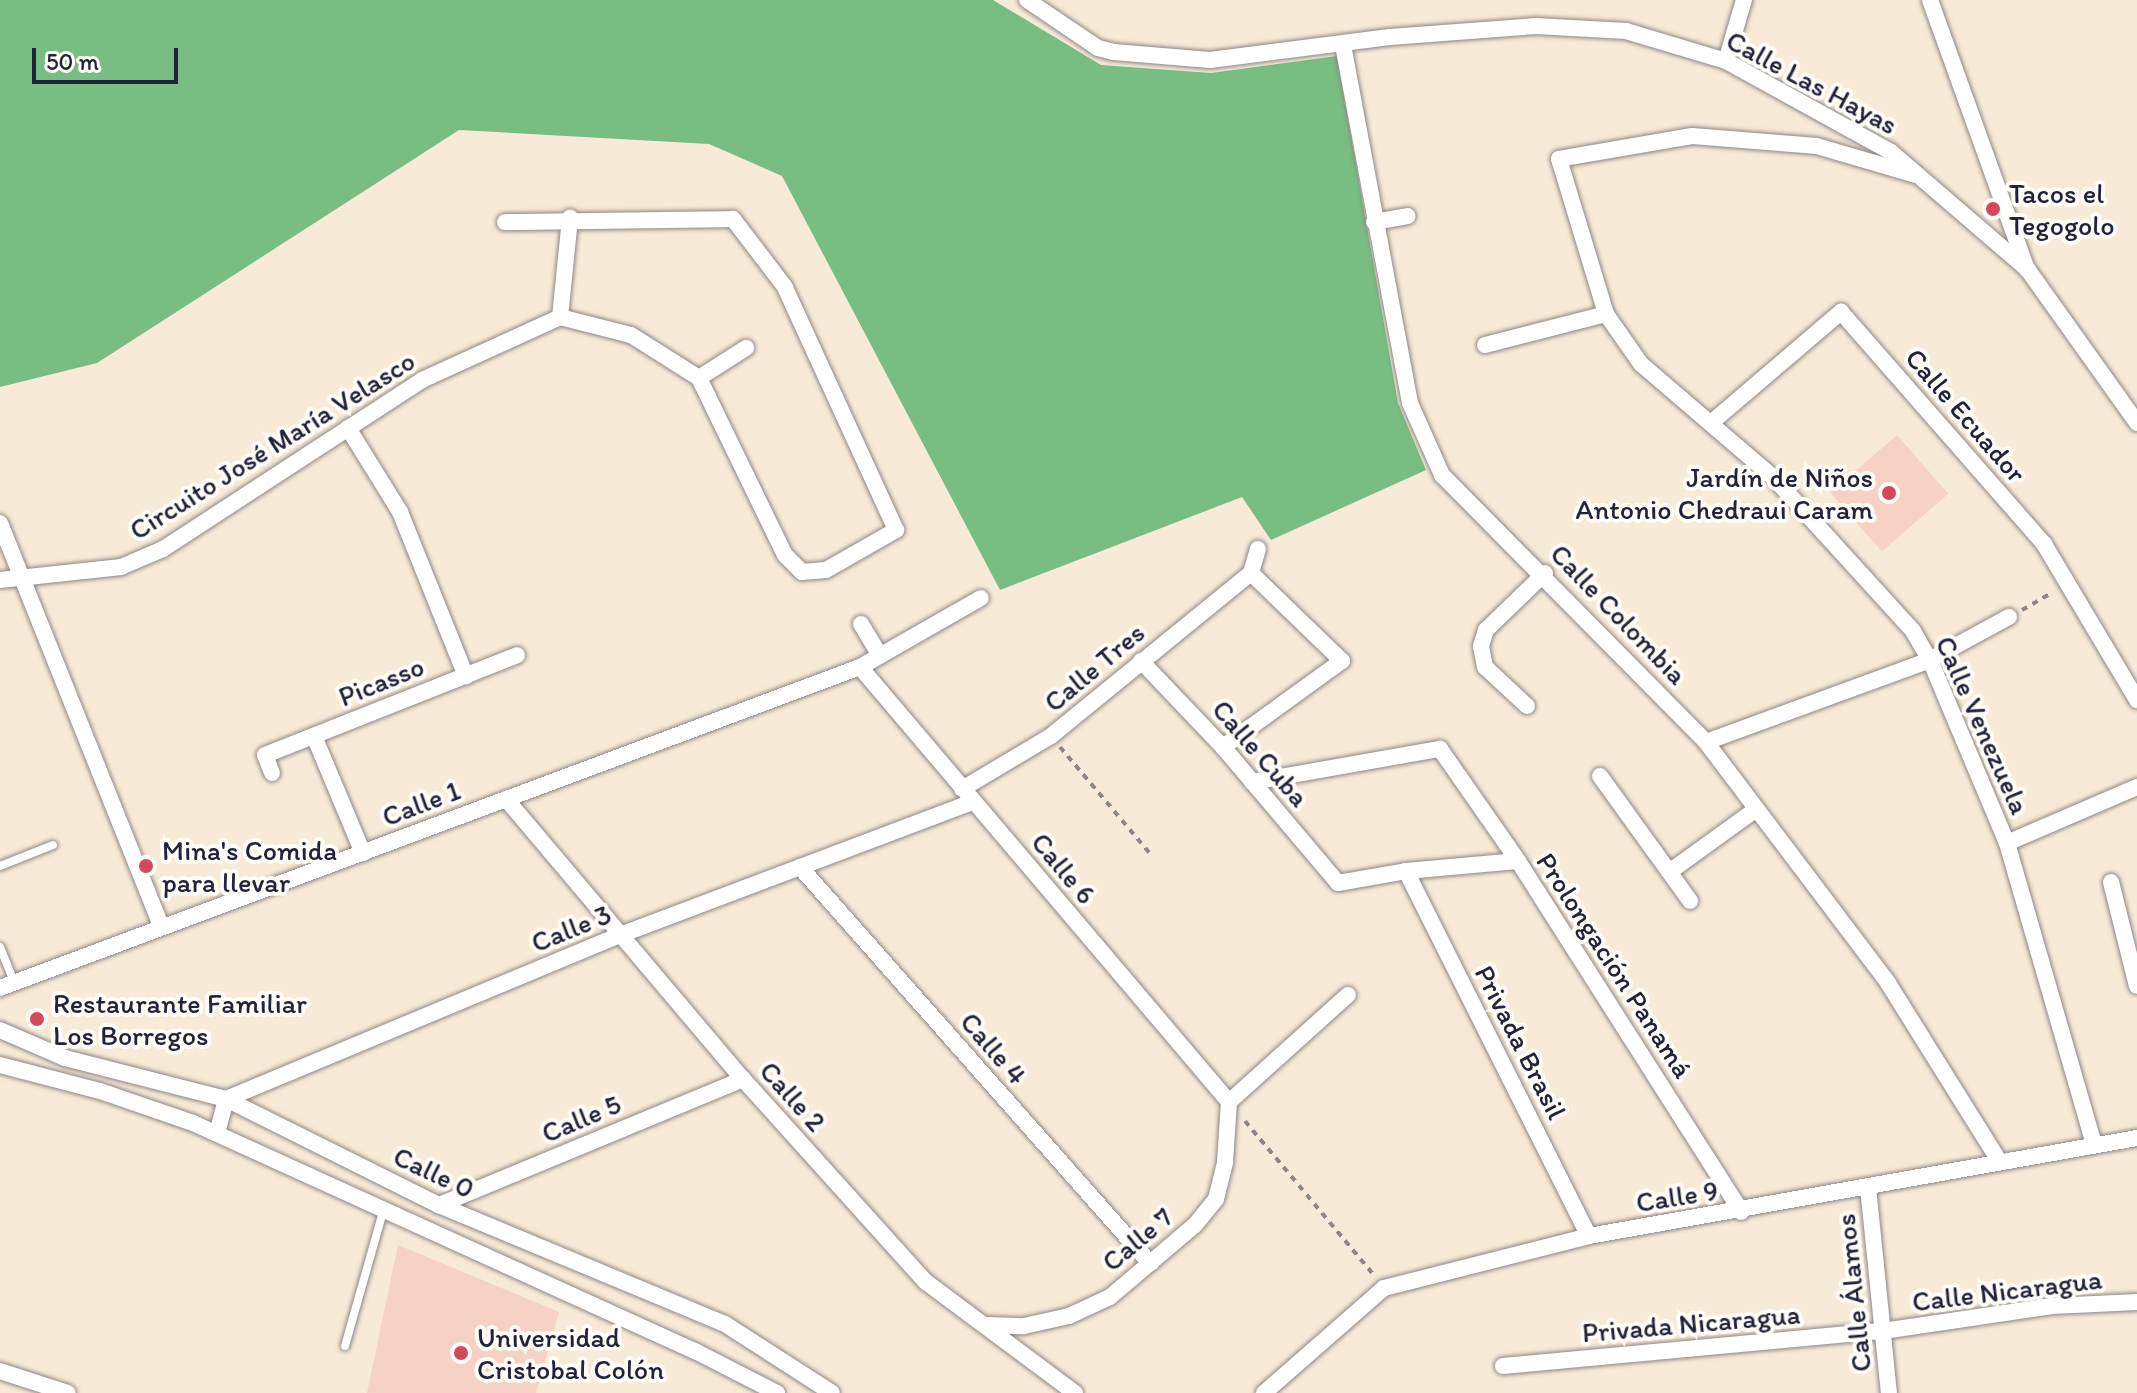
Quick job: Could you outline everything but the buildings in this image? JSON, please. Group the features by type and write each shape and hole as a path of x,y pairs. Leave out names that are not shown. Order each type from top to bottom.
{"street":[{"name":"Calle Las Hayas","path":"1027,0 1098,48 1114,52 1210,60 1536,26 1626,31 1726,61 1891,152 2028,270 2137,423"},
{"path":"1726,61 1744,0"},
{"path":"1930,0 2028,270"},
{"name":"Calle Colombia","path":"1343,45 1410,403 1442,475 1545,573 1706,742 1888,983 2000,1162"},
{"name":"Calle Venezuela","path":"1916,175 1817,146 1692,136 1559,159 1606,314 1641,364 1773,477 1913,631 1930,660 2007,843 2094,1144"},
{"path":"1374,222 1407,216"},
{"path":"505,222 570,218 733,219 785,287 896,530 826,570 802,572 785,555 699,378 631,335 560,317 570,218"},
{"name":"Calle Ecuador","path":"1712,422 1841,312 2071,583 2137,700"},
{"path":"1485,345 1606,314"},
{"name":"Circuito José María Velasco","path":"0,580 121,567 163,549 422,380 560,317"},
{"path":"699,378 746,348"},
{"path":"348,428 400,512 466,676"},
{"path":"0,523 161,926"},
{"path":"1223,747 1342,661 1251,573 1258,549"},
{"name":"Calle Tres","path":"968,796 1051,736 1251,573"},
{"path":"1527,706 1485,667 1481,646 1486,630 1545,573"},
{"name":"Calle 1","path":"7,986 860,667 981,598"},
{"path":"1706,742 1930,660 2009,617"},
{"path":"861,624 880,656"},
{"name":"Picasso","path":"272,773 265,755 517,655"},
{"name":"Calle Cuba","path":"1141,661 1223,747 1338,883 1406,871"},
{"name":"Calle 6","path":"860,667 1229,1102"},
{"path":"314,736 363,853"},
{"name":"Prolongación Panamá","path":"1252,782 1440,749 1518,861 1742,1212"},
{"path":"1600,776 1672,870 1690,901"},
{"path":"2007,843 2137,787"},
{"name":"Calle 3","path":"226,1099 623,934 800,867 968,796"},
{"name":"Calle 2","path":"506,799 743,1079 926,1282 988,1325 1075,1393"},
{"path":"1672,870 1755,810"},
{"path":"1406,871 1518,861"},
{"name":"Calle 4","path":"800,867 1150,1263"},
{"name":"Privada Brasil","path":"1406,871 1589,1236"},
{"path":"2111,882 2137,986"},
{"path":"1229,1102 1348,995"},
{"name":"Calle 0","path":"0,1030 65,1058 226,1099 439,1205 725,1324 832,1393"},
{"path":"0,1065 100,1091 217,1133 383,1212 697,1352 777,1393"},
{"name":"Calle 5","path":"439,1205 743,1079"},
{"path":"217,1133 226,1099"},
{"name":"Calle 7","path":"988,1325 1024,1326 1069,1316 1110,1297 1195,1225 1216,1199 1225,1162 1229,1102"},
{"name":"Calle 9","path":"1264,1393 1384,1288 1589,1236 1742,1212 2137,1138"},
{"name":"Calle Álamos","path":"1868,1187 1889,1393"},
{"name":"Calle Nicaragua","path":"1883,1331 2052,1306 2137,1302"},
{"name":"Privada Nicaragua","path":"1503,1366 1883,1331"},
{"path":"0,1371 68,1393"}],"lane":[{"path":"0,866 53,845"},
{"path":"0,947 7,986"},
{"path":"345,1346 383,1212"}],"path":[{"path":"2009,617 2071,583"},
{"path":"1051,736 1152,856"},
{"path":"1229,1102 1384,1288"}],"shaded area":[{"name":"Jardín de Niños Antonio Chedraui Caram","path":"1897,435 1948,494 1882,552 1831,493"},
{"name":"Universidad Cristobal Colón","path":"398,1245 559,1312 536,1393 367,1393"}],"green space":[{"path":"0,0 993,0 1101,65 1211,73 1337,56 1398,403 1426,470 1271,540 1242,497 1000,590 782,176 709,144 459,130 97,363 0,387"}],"place":[{"name":"Tacos el Tegogolo","path":"1993,209"},
{"name":"Jardín de Niños Antonio Chedraui Caram","path":"1889,493"},
{"name":"Mina's Comida para llevar","path":"146,866"},
{"name":"Restaurante Familiar Los Borregos","path":"37,1019"},
{"name":"Universidad Cristobal Colón","path":"461,1353"}]}
